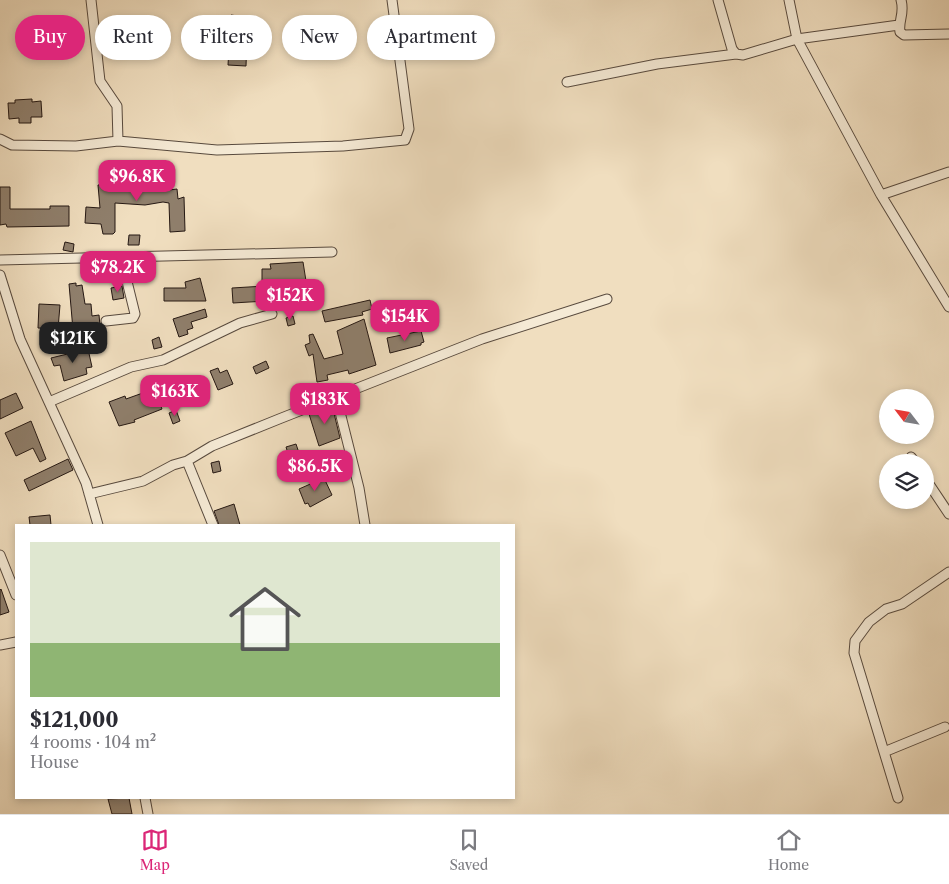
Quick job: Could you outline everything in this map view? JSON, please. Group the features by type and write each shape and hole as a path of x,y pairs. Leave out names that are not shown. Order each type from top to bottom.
{"street":[{"path":"91,0 100,81 117,106 118,141"},
{"path":"0,139 12,145 76,146 118,141 217,150 343,146 405,140 410,129 392,0"},
{"path":"718,0 732,49 736,54"},
{"path":"788,0 797,39 881,194 949,308"},
{"path":"901,0 904,12 899,25 900,32 904,35 949,34"},
{"path":"567,82 657,64 736,54 743,56 797,39 899,25"},
{"path":"881,194 949,172"},
{"path":"0,260 332,252"},
{"path":"106,321 132,318 135,314 121,258"},
{"path":"0,275 20,339 89,494 98,524"},
{"path":"89,494 142,482 173,465 187,461 212,446 336,396 482,339 607,299"},
{"path":"49,402 131,367 163,360 240,323 272,314"},
{"path":"336,396 359,488 365,524"},
{"path":"187,461 213,524"},
{"path":"934,492 949,514"},
{"path":"0,556 15,593"},
{"path":"898,798 854,653 855,641 869,622 886,609 902,604 949,572"},
{"path":"0,645 15,642"},
{"path":"884,752 945,727"},
{"path":"145,799 148,814"}],"building":[{"path":"228,60 246,60 246,66 228,65"},
{"path":"32,99 32,102 41,101 42,117 31,117 31,123 19,123 19,118 9,119 8,103 15,103 15,100"},
{"path":"166,176 169,190 177,189 178,199 184,197 185,231 170,232 169,203 163,202 145,205 115,203 115,232 113,234 103,234 101,224 85,223 86,207 100,208 98,185 112,183 113,188 134,185 135,178"},
{"path":"0,187 10,187 10,209 50,209 50,206 69,206 69,226 7,227 6,224 0,225"},
{"path":"129,235 140,235 139,245 128,245"},
{"path":"65,242 74,244 73,252 63,250"},
{"path":"303,262 306,281 262,284 262,269 271,269 270,264"},
{"path":"200,278 206,301 164,301 164,288 186,288 185,282"},
{"path":"76,283 76,286 82,285 85,304 91,304 92,316 99,315 101,336 85,338 84,329 73,330 69,284"},
{"path":"122,286 124,298 113,300 111,288"},
{"path":"265,286 266,301 233,303 232,288"},
{"path":"370,300 372,309 362,312 363,315 325,322 322,311"},
{"path":"39,304 60,305 58,329 38,328"},
{"path":"205,309 207,317 191,322 193,328 187,330 188,334 179,337 173,319"},
{"path":"293,316 295,324 288,326 286,318"},
{"path":"364,319 376,365 349,374 348,370 327,375 328,380 317,382 313,354 309,356 305,345 310,343 309,335 313,334 324,359 343,354 337,331"},
{"path":"421,331 424,342 421,345 390,353 387,338"},
{"path":"159,337 162,347 154,349 152,340"},
{"path":"88,349 92,367 86,368 87,374 64,381 60,365 54,366 51,358"},
{"path":"266,361 269,368 256,374 253,367"},
{"path":"218,368 220,373 227,370 233,384 218,390 210,371"},
{"path":"154,389 162,409 134,420 135,422 119,426 109,402 125,396 126,399"},
{"path":"16,393 23,408 0,419 0,400"},
{"path":"332,405 340,438 319,446 309,414"},
{"path":"176,410 180,421 173,424 169,413"},
{"path":"31,421 46,459 40,462 33,448 16,456 5,433"},
{"path":"296,444 301,459 291,463 286,447"},
{"path":"68,459 73,470 29,491 24,480"},
{"path":"219,461 221,471 213,473 211,463"},
{"path":"324,478 332,495 310,507 308,503 305,504 299,489"},
{"path":"234,504 240,524 219,524 214,511"},
{"path":"50,515 51,524 30,524 29,517"},
{"path":"0,590 9,612 0,615"},
{"path":"108,799 129,799 132,814 112,814"}]}
